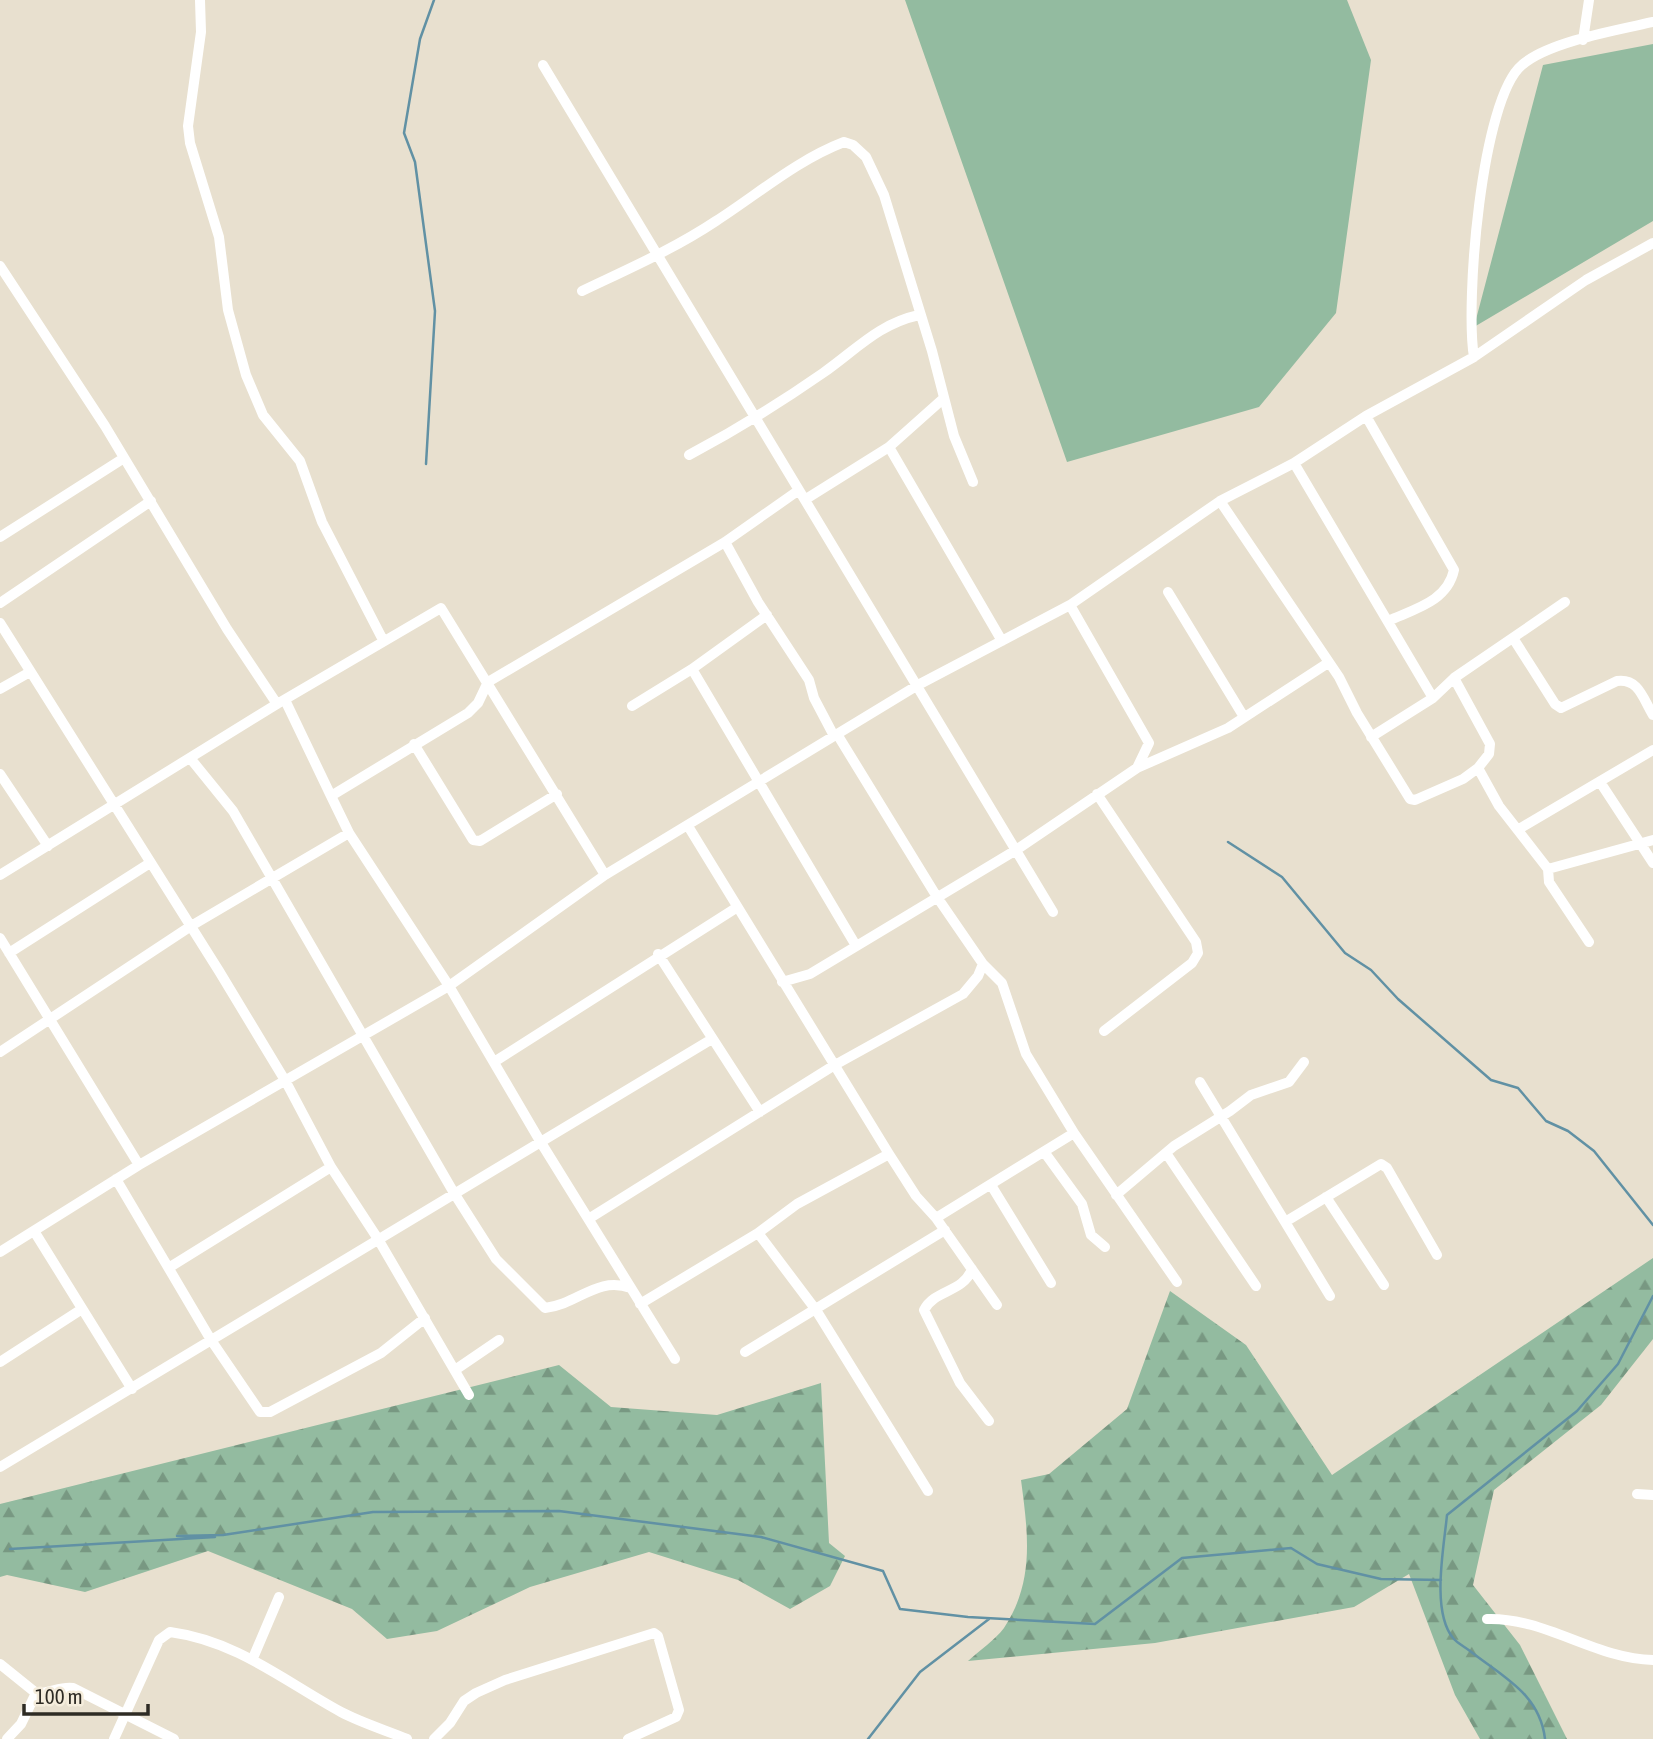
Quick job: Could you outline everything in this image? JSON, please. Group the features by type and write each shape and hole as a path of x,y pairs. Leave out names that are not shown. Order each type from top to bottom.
{"street":[{"path":"200,0 201,32 188,126 190,142 219,237 228,310 246,375 263,415 300,461 321,522 383,640"},
{"path":"1583,40 1589,0"},
{"path":"1474,357 1472,298 1478,219 1491,134 1507,86 1519,67 1542,50 1653,22"},
{"path":"543,65 1053,912"},
{"path":"582,291 659,254 715,222 777,178 844,142 853,145 866,157 884,195 954,436 973,482"},
{"path":"0,1252 139,1165 449,986 605,875 918,685 1070,605 1220,501 1294,463 1366,416 1474,357 1586,280 1653,243"},
{"path":"0,266 124,458 227,629 281,702 349,833 449,986 540,1141 675,1359"},
{"path":"689,455 820,375 856,344 888,324 919,315"},
{"path":"806,499 890,447 944,398"},
{"path":"1366,416 1454,570 1446,590 1437,599 1388,621"},
{"path":"890,447 1002,641"},
{"path":"0,537 124,458"},
{"path":"1294,463 1433,698"},
{"path":"331,796 468,713 478,703 488,682 724,542 799,489"},
{"path":"1220,501 1339,677 1371,737 1410,799 1415,800 1463,779 1478,768 1489,754 1490,744 1454,678"},
{"path":"0,603 151,502"},
{"path":"724,542 809,680 814,698 836,735 937,897 983,964 1002,983 1026,1054 1074,1133 1177,1282"},
{"path":"1168,592 1244,717"},
{"path":"1371,737 1433,698 1454,678 1565,602"},
{"path":"1070,605 1149,743 1137,768"},
{"path":"0,875 383,640 441,608 605,875"},
{"path":"632,706 692,669 767,615"},
{"path":"0,623 286,1082 331,1167 378,1239 469,1395"},
{"path":"1513,638 1555,705 1561,708 1570,705 1617,681 1626,680 1635,684 1653,715"},
{"path":"782,982 810,974 855,944 1016,850 1137,768 1228,728 1328,663"},
{"path":"692,669 855,944"},
{"path":"0,690 30,672"},
{"path":"414,744 473,840 480,841 557,794"},
{"path":"1519,829 1653,750"},
{"path":"190,758 233,811 454,1193 496,1259 545,1308 556,1306 607,1284 632,1288"},
{"path":"1478,768 1494,798 1548,869 1549,882 1589,942"},
{"path":"0,774 48,846"},
{"path":"1600,782 1653,863"},
{"path":"1097,794 1196,942 1198,953 1192,963 1104,1031"},
{"path":"688,826 833,1066 916,1196 945,1230 997,1305"},
{"path":"0,1052 191,926 349,833"},
{"path":"1548,869 1653,840"},
{"path":"9,953 150,863"},
{"path":"494,1062 658,954 736,908"},
{"path":"0,938 139,1165"},
{"path":"658,954 760,1112"},
{"path":"590,1218 833,1066 963,993 978,976 983,964"},
{"path":"0,1468 712,1039"},
{"path":"1116,1195 1166,1153 1257,1091 1289,1082 1304,1062"},
{"path":"1200,1082 1330,1296"},
{"path":"936,1218 1074,1133"},
{"path":"1045,1153 1082,1204 1091,1235 1105,1247"},
{"path":"1166,1153 1256,1286"},
{"path":"640,1304 758,1233 797,1204 889,1154"},
{"path":"1284,1222 1381,1164 1387,1168 1437,1255"},
{"path":"170,1267 331,1167"},
{"path":"116,1179 211,1340 264,1414 381,1353 425,1318"},
{"path":"991,1185 1051,1283"},
{"path":"1326,1197 1384,1285"},
{"path":"745,1352 945,1230"},
{"path":"34,1231 132,1388"},
{"path":"758,1233 816,1310 928,1491"},
{"path":"972,1269 965,1283 934,1299 924,1310 960,1383 989,1421"},
{"path":"0,1362 82,1309"},
{"path":"455,1370 499,1340"},
{"path":"1637,1494 1653,1495"},
{"path":"253,1658 279,1597"},
{"path":"1487,1619 1525,1623 1618,1657 1653,1660"},
{"path":"114,1739 123,1714 159,1640 170,1632 201,1636 253,1658 343,1713 407,1739"},
{"path":"433,1739 450,1723 464,1700 476,1692 505,1680 654,1633 658,1636 679,1710 676,1717 628,1739"},
{"path":"0,1664 36,1693 73,1688 174,1739"},
{"path":"8,1739 21,1724 36,1693"}],"green space":[{"path":"905,0 1347,0 1371,60 1336,313 1259,407 1067,462"},
{"path":"1653,44 1653,221 1474,327 1543,65"},
{"path":"1653,1258 1653,1339 1601,1405 1494,1490 1473,1585 1520,1645 1567,1739 1480,1739 1455,1695 1409,1574 1354,1607 1155,1643 968,1661 1004,1628 1021,1592 1027,1538 1021,1480 1049,1474 1127,1409 1170,1291 1246,1345 1332,1475"},
{"path":"559,1365 611,1407 717,1415 821,1383 829,1543 845,1556 830,1586 790,1609 738,1580 649,1552 530,1587 437,1631 387,1639 352,1609 208,1551 85,1592 7,1575 0,1577 0,1504"}],"waterway":[{"path":"426,464 435,311 415,162 404,133 420,39 434,0"},
{"path":"1228,842 1282,877 1345,953 1371,970 1398,999 1491,1080 1518,1088 1546,1121 1568,1131 1594,1151 1653,1225"},
{"path":"1545,1739 1542,1723 1528,1698 1507,1678 1457,1642 1446,1626 1442,1612 1441,1578 1447,1515 1577,1411 1618,1364 1653,1296"},
{"path":"10,1549 215,1537 177,1536 223,1535 373,1512 559,1511 761,1537 883,1571 900,1609 968,1617 1095,1624 1182,1558 1291,1548 1317,1564 1381,1579 1441,1580"},
{"path":"868,1739 920,1672 989,1619"}]}
